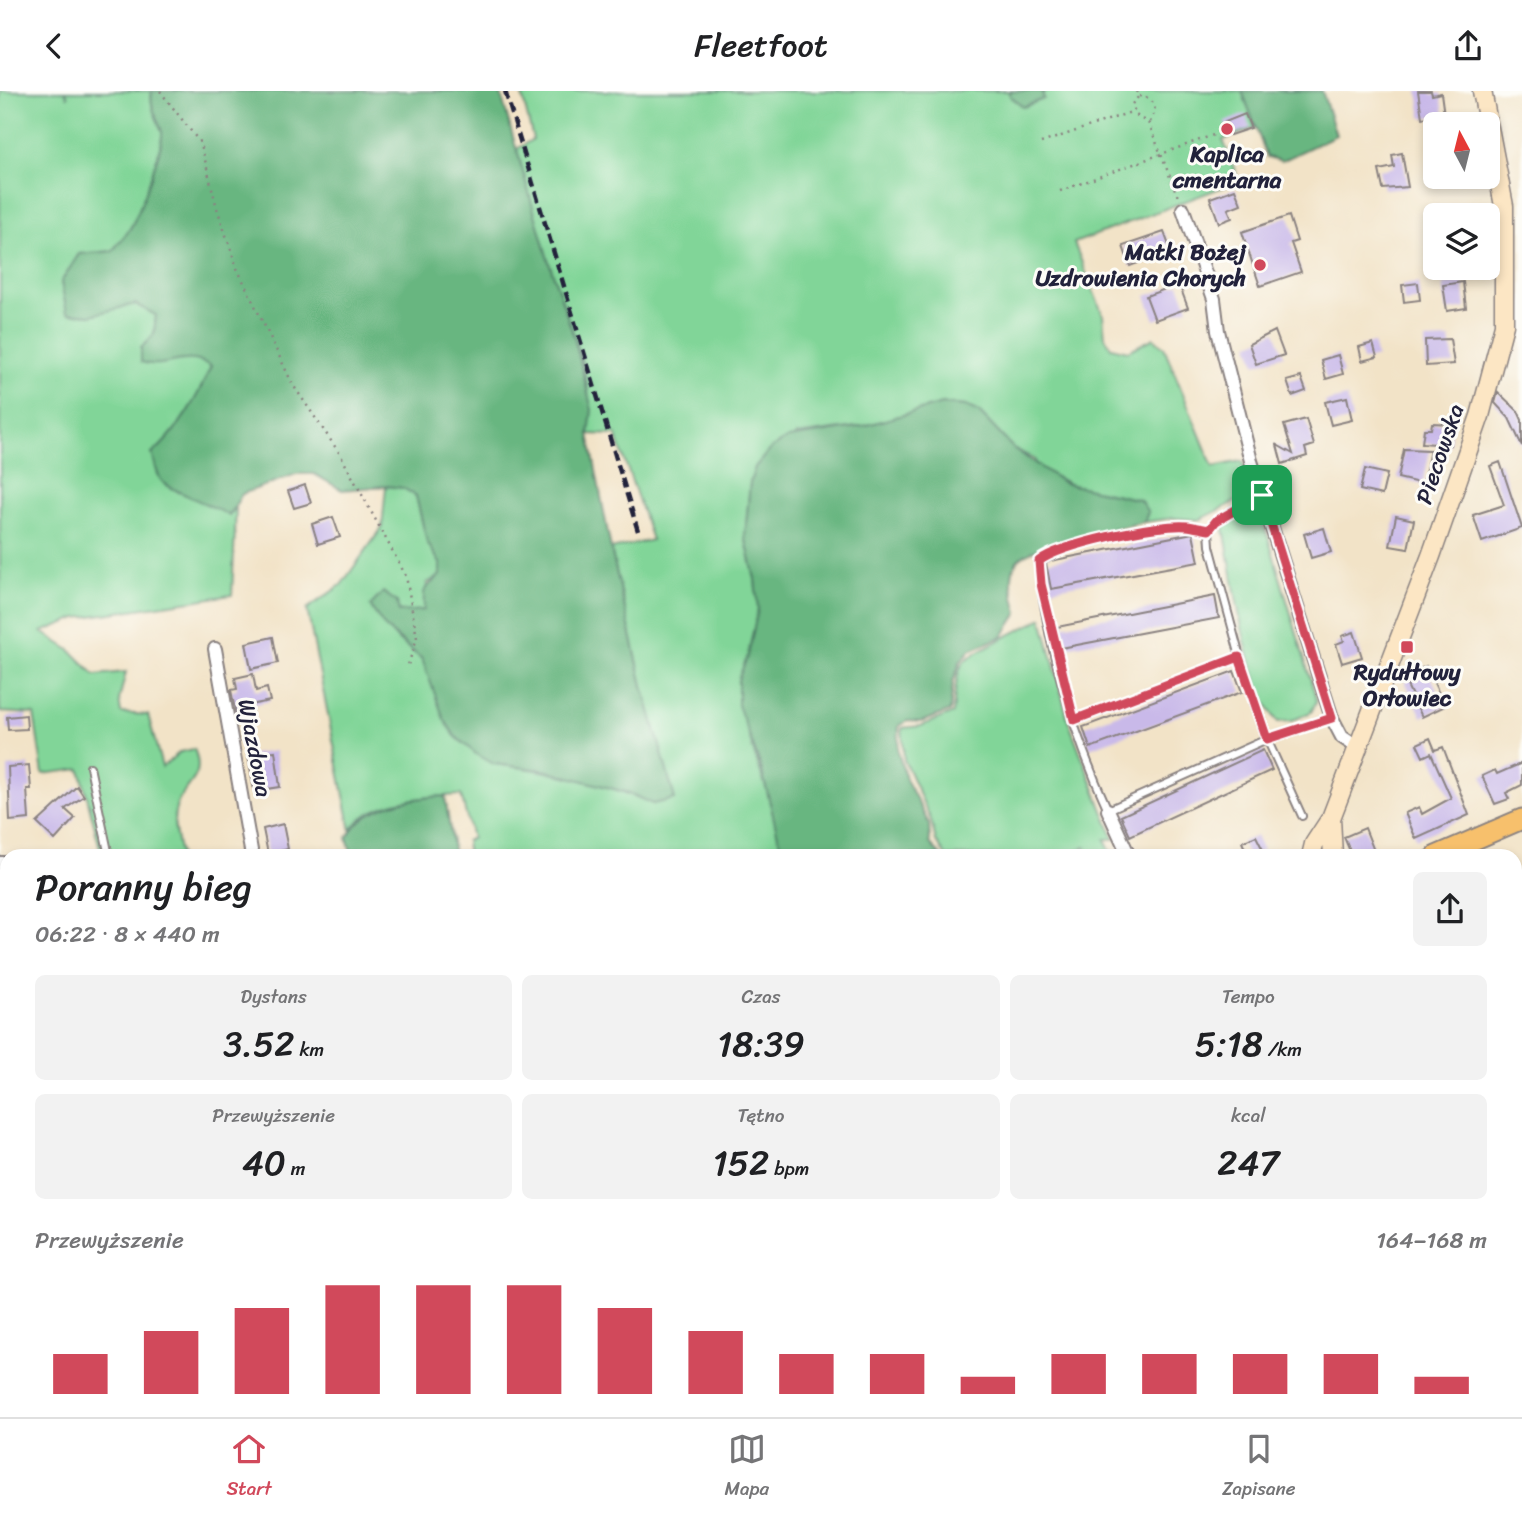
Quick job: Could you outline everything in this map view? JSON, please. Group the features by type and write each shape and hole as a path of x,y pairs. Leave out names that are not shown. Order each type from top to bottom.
{"main road":[{"path":"1452,849 1522,819"}],"street":[{"name":"Piecowska","path":"1313,849 1331,818 1432,556 1480,416 1504,325 1504,206 1482,91"},
{"path":"1183,209 1214,299 1218,331 1262,495 1332,718 1342,737 1357,747"},
{"name":"Wjazdowa","path":"215,649 251,849"},
{"path":"1108,810 1126,849"},
{"name":"Piecowska","path":"1331,818 1333,849"}],"lane":[{"path":"1262,495 1216,521 1209,530 1210,546 1239,657 1267,739 1302,816"},
{"path":"1209,530 1185,525 1091,540 1051,552 1039,561 1041,584 1074,720 1092,774 1108,810 1267,739 1332,718"},
{"path":"1074,720 1239,657"},
{"path":"90,768 107,849"}],"path":[{"path":"160,91 201,144 217,208 237,268 293,385 340,454 406,576 417,638 408,665"},
{"path":"1136,91 1139,96"},
{"path":"1139,96 1132,104 1134,111 1149,124 1183,209"},
{"path":"1139,96 1146,97 1155,106 1156,113 1149,124"},
{"path":"1041,143 1134,111"},
{"path":"1060,191 1216,134"}],"green space":[{"path":"0,91 65,91 68,98 66,91 152,91 153,108 162,139 151,178 130,228 113,251 79,254 61,283 68,313 91,315 135,304 156,315 154,334 141,348 174,361 195,358 211,366 186,414 152,454 178,492 198,498 229,515 236,508 232,595 77,618 42,632 70,650 95,675 126,672 119,700 121,713 148,715 162,767 180,752 194,749 198,769 178,803 174,817 179,849 100,849 80,769 43,774 34,714 0,712"},
{"path":"152,91 500,91 546,253 574,337 592,410 589,434 611,549 643,686 675,799 653,804 629,793 543,770 494,764 476,754 455,736 444,719 422,659 384,626 370,606 383,592 397,602 399,612 424,610 426,588 440,575 440,563 427,542 416,496 403,488 386,486 342,490 314,474 296,474 242,494 229,516 161,480 152,454 170,436 186,413 211,366 192,360 159,364 141,362 141,348 154,334 156,315 135,304 91,315 67,313 61,282 79,254 113,251 132,225 151,178 162,139 154,113"},
{"path":"521,91 1010,91 1010,96 1044,98 1042,93 1046,91 1242,91 1255,128 1223,140 1239,181 1074,243 1103,315 1105,337 1111,347 1128,351 1154,338 1164,347 1213,467 1242,461 1255,492 1199,520 1175,518 1144,522 1148,512 1119,495 1077,488 1039,468 1034,459 1013,448 979,412 966,406 942,404 864,426 796,435 755,467 750,483 745,536 755,579 758,609 748,655 738,680 752,747 771,802 781,849 467,849 466,841 472,838 461,795 417,799 385,806 359,820 351,831 307,609 341,585 382,528 386,486 403,488 416,496 427,542 440,563 441,575 427,583 424,610 378,617 398,640 422,659 431,679 494,764 575,778 615,789 653,804 643,686 611,549 652,540 616,435 589,434 588,388 583,365 542,240 517,149 533,139"},
{"path":"1010,91 1046,91 1042,93 1044,99 1023,107 1010,96"},
{"path":"1242,91 1322,91 1336,135 1282,161 1267,157"},
{"path":"942,404 966,406 979,412 1013,448 1064,483 1140,500 1148,512 1144,522 1056,543 1024,555 1017,561 1012,580 1018,613 1003,636 970,650 960,662 953,682 950,711 921,722 908,721 899,726 898,752 906,779 929,824 930,843 935,849 781,849 761,767 738,705 738,680 748,655 758,609 755,579 745,536 750,483 755,467 770,449 788,438 864,426"},
{"path":"1247,510 1258,512 1268,537 1317,701 1311,712 1292,721 1278,722 1266,704 1242,628 1223,524"},
{"path":"1042,618 1069,723 1114,839 1105,839 1109,849 941,849 936,841 931,820 904,760 902,728 921,726 953,713 962,664 986,647"},
{"path":"445,796 453,849 350,849 347,837 365,817 390,805"}],"building":[{"path":"1418,91 1431,91 1432,95 1441,93 1444,112 1423,112 1422,118"},
{"path":"1245,114 1251,128 1230,135 1225,122"},
{"path":"1402,153 1408,187 1383,189 1379,170 1394,167 1392,155"},
{"path":"1235,189 1241,204 1228,209 1232,218 1219,223 1210,198"},
{"path":"1289,216 1297,241 1291,243 1301,272 1260,286 1242,232"},
{"path":"1164,232 1171,251 1130,266 1123,246"},
{"path":"1463,282 1466,308 1447,311 1443,285"},
{"path":"1418,283 1420,300 1404,302 1402,285"},
{"path":"1179,284 1188,308 1155,320 1146,296"},
{"path":"1275,331 1284,355 1256,364 1249,344"},
{"path":"1450,339 1454,364 1426,366 1425,340"},
{"path":"1373,343 1377,357 1362,361 1359,347"},
{"path":"1338,355 1343,374 1326,379 1321,360"},
{"path":"1301,377 1306,391 1292,396 1287,381"},
{"path":"1498,392 1518,411 1522,420 1522,446 1509,418 1495,403"},
{"path":"1347,397 1352,420 1331,425 1325,402"},
{"path":"1306,419 1314,445 1305,448 1307,456 1282,464 1277,445 1293,454 1284,425"},
{"path":"1432,423 1451,424 1450,445 1422,443 1424,429 1431,429"},
{"path":"1404,449 1430,450 1423,484 1398,478"},
{"path":"1500,462 1522,528 1482,542 1473,515 1504,505 1490,466"},
{"path":"1365,469 1387,474 1382,495 1360,490"},
{"path":"305,485 311,503 294,508 288,491"},
{"path":"1396,516 1414,520 1408,549 1390,546"},
{"path":"333,517 340,537 318,544 312,524"},
{"path":"1324,528 1331,552 1311,558 1304,534"},
{"path":"1193,533 1199,562 1051,589 1046,563 1050,561"},
{"path":"1215,596 1219,618 1061,648 1057,627"},
{"path":"1354,632 1362,657 1342,663 1336,644 1344,641 1342,636"},
{"path":"273,637 278,663 251,669 246,643"},
{"path":"1426,666 1445,706 1422,717 1405,681 1406,676"},
{"path":"1234,671 1242,692 1090,748 1083,727"},
{"path":"253,674 256,691 267,688 270,701 250,705 252,712 236,715 231,690 237,689 235,678"},
{"path":"26,715 27,729 8,730 7,717"},
{"path":"1430,738 1435,750 1443,747 1469,815 1416,839 1405,813 1419,807 1422,814 1451,798 1431,753 1423,757 1417,744"},
{"path":"1263,750 1272,770 1130,836 1121,816"},
{"path":"275,751 280,787 254,791 248,755"},
{"path":"1522,763 1522,785 1506,793 1509,799 1495,804 1482,776 1495,770 1497,774"},
{"path":"29,765 29,819 10,821 8,767"},
{"path":"77,786 84,796 65,809 75,818 55,840 37,823"},
{"path":"283,824 288,849 267,849 263,829"},
{"path":"1365,828 1373,849 1349,849 1344,837"},
{"path":"1256,836 1262,849 1245,849 1242,842"}],"railway":[{"path":"505,91 638,531"}],"place":[{"name":"Kaplica cmentarna","path":"1227,129"},
{"name":"Matki Bożej Uzdrowienia Chorych","path":"1260,265"},
{"name":"Rydułtowy Orłowiec","path":"1407,647"}],"route":[{"path":"1262,495 1332,718 1267,739 1239,657 1074,720 1061,675 1041,584 1039,561 1051,552 1091,540 1185,525 1209,530 1216,521 1262,495"}]}
